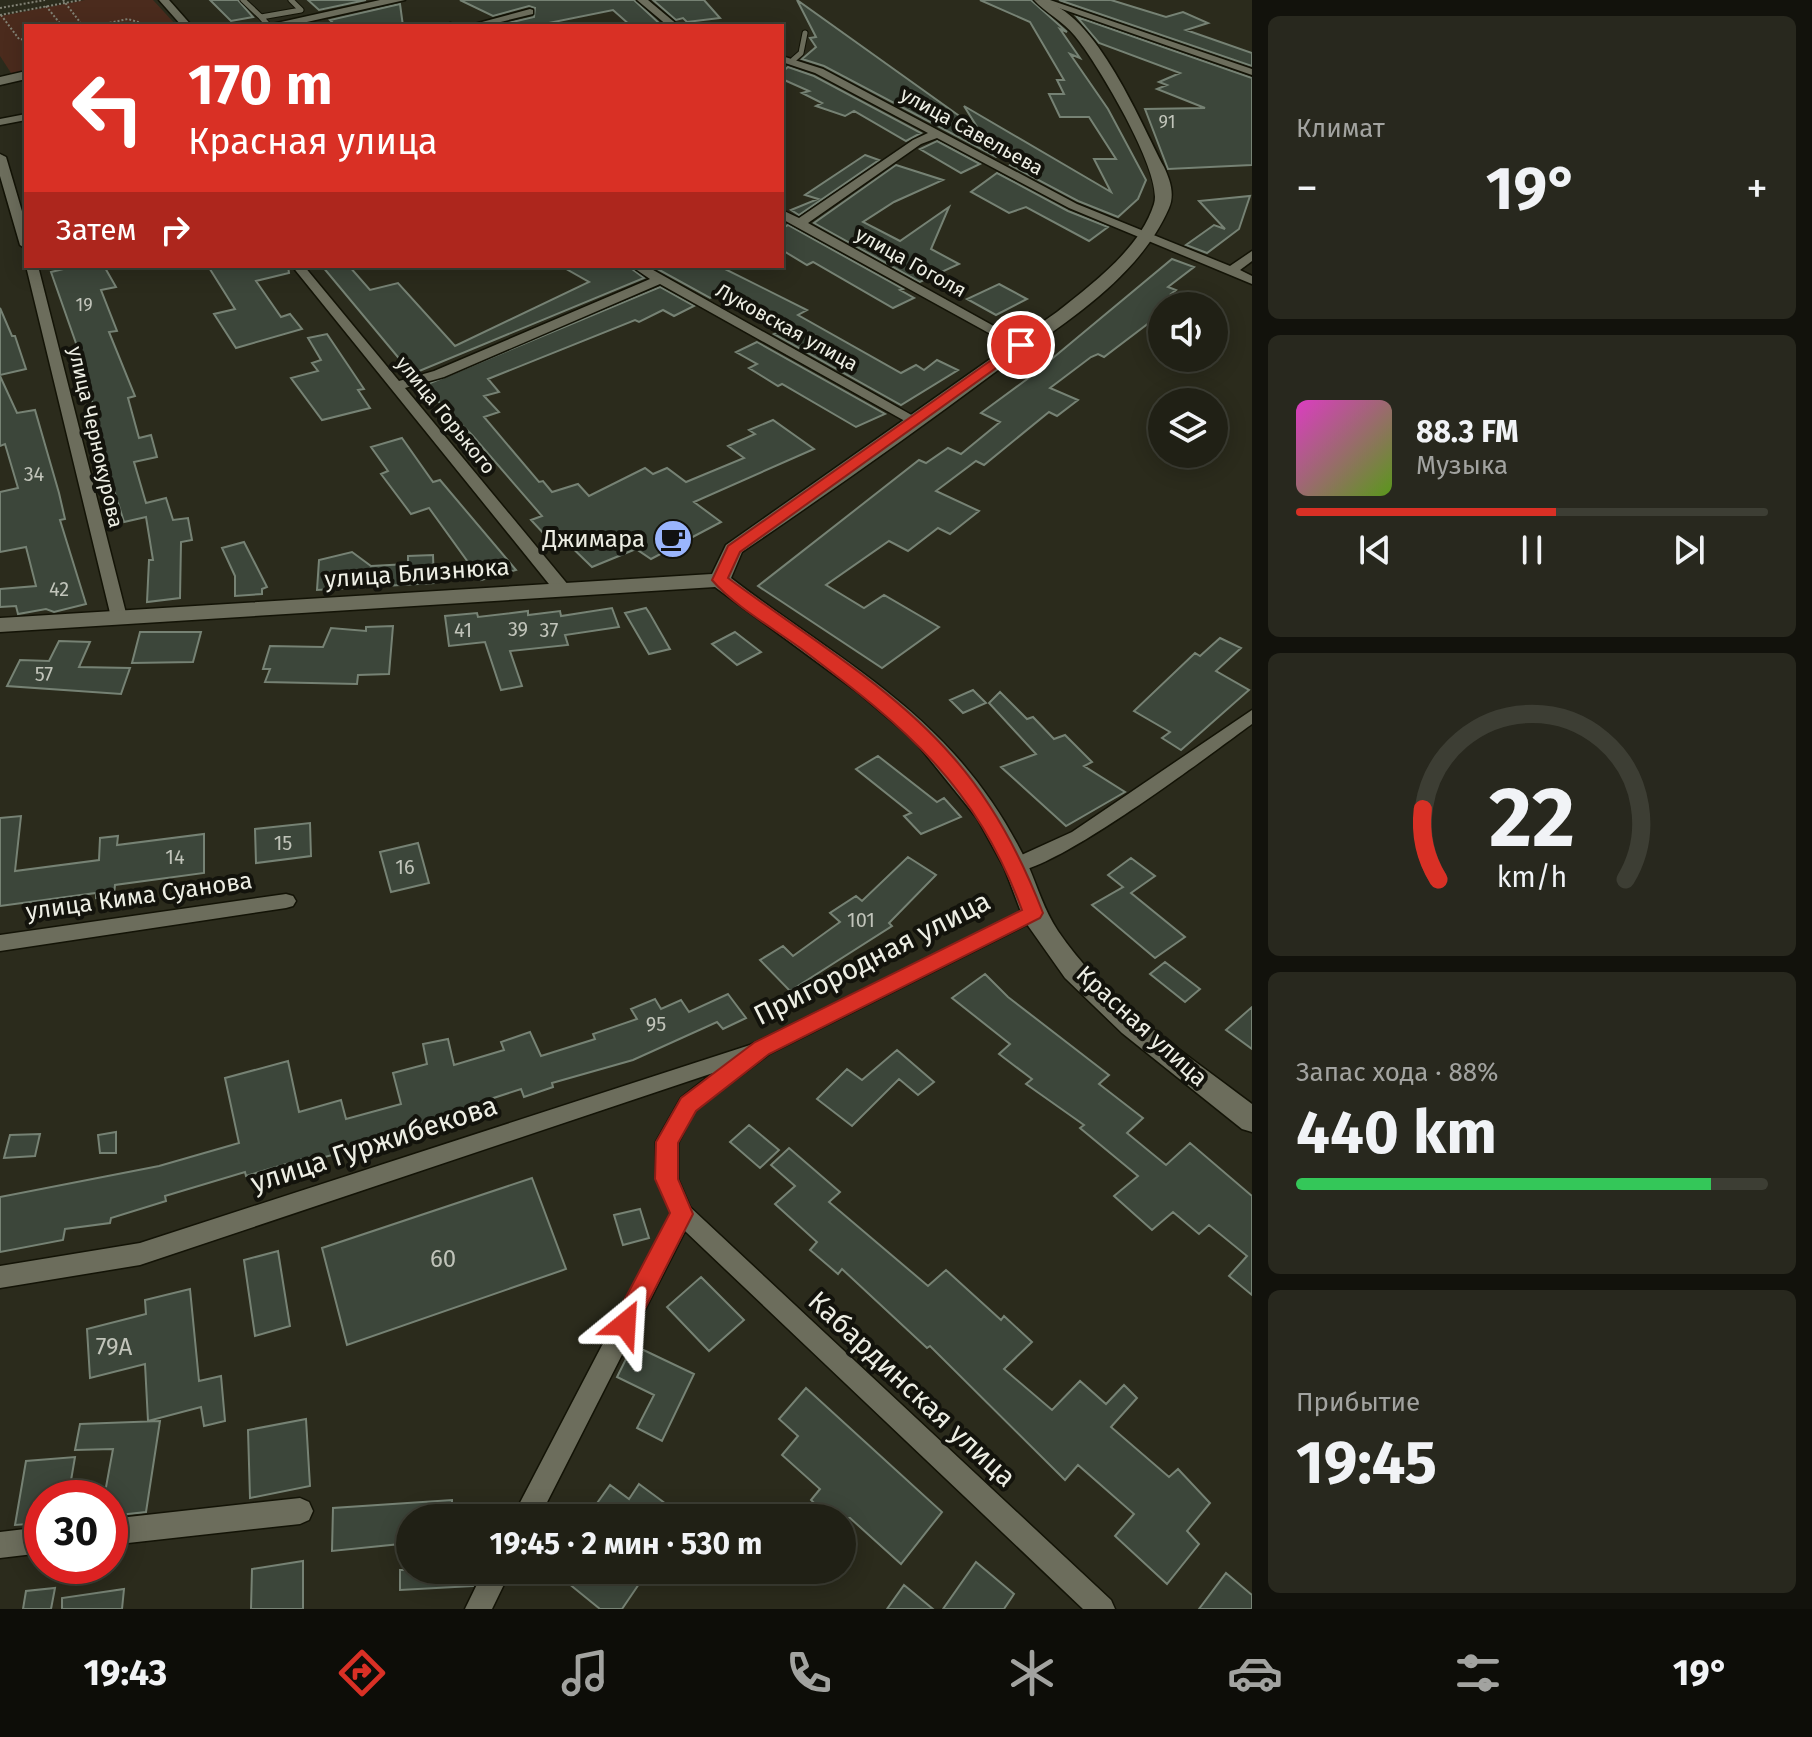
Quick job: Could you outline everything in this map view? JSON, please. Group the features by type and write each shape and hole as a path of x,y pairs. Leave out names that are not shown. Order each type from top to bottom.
{"street":[{"path":"164,0 185,24"},
{"path":"267,23 399,0"},
{"path":"642,0 672,24"},
{"path":"1040,0 1252,72"},
{"path":"720,580 733,549 917,422 1067,311 1144,237 1164,197 1157,167 1083,33 1059,10 1040,0"},
{"path":"480,24 530,12"},
{"name":"улица Савельева","path":"787,60 939,133 1013,176 1144,237 1252,280"},
{"path":"0,81 24,75"},
{"path":"0,122 24,117"},
{"path":"800,223 917,142 939,133"},
{"path":"0,157 24,238"},
{"name":"улица Гоголя","path":"784,215 1021,345"},
{"path":"1230,272 1252,255"},
{"name":"улица Чернокурова","path":"32,268 119,617"},
{"name":"улица Горького","path":"300,268 563,590"},
{"name":"Луковская улица","path":"641,268 917,422"},
{"path":"397,386 439,374 660,279"},
{"name":"улица Близнюка","path":"0,625 720,580"},
{"name":"Красная улица","path":"720,580 894,710 946,760 983,809 1015,866 1033,913 1067,959 1112,1005 1252,1120"},
{"path":"1015,866 1078,837 1252,716"},
{"name":"улица Кима Суанова","path":"0,943 286,901"},
{"name":"Пригородная улица","path":"682,1214 667,1179 667,1142 688,1104 762,1048 1033,913"},
{"name":"улица Гуржибекова","path":"0,1277 140,1254 762,1048"},
{"path":"532,1504 682,1214"},
{"name":"Кабардинская улица","path":"682,1214 1102,1609"},
{"path":"128,1530 300,1511"},
{"path":"0,1545 24,1542"},
{"path":"478,1609 491,1584"}],"lane":[{"path":"243,0 267,23 301,10 291,0"},
{"path":"787,60 801,53 805,33"}],"path":[{"path":"0,8 44,0 60,24"},
{"path":"24,40 19,39 1,15 81,0"},
{"path":"64,2 81,24"},
{"path":"104,24 128,19 144,24"}],"shaded area":[{"path":"85,0 153,0 175,24 24,24 24,73 13,76 0,56 0,16"}],"building":[{"path":"210,0 238,0 253,17 231,21"},
{"path":"308,0 366,0 319,10"},
{"path":"460,0 634,0 659,23 629,24 613,10 544,24 508,23 534,17 535,8 529,6 493,16"},
{"path":"653,0 704,0 720,18 687,22 683,18 676,20"},
{"path":"797,0 979,130 964,106 1111,192 1094,159 1116,159 1089,117 1060,117 1049,94 1064,94 1057,80 1064,80 1030,22 980,0 1031,0 1067,32 1060,29 1080,58 1070,54 1108,109 1146,180 1138,199 1118,217 1078,201 1010,165 1017,159 1012,150 996,157 824,66 802,59 816,47 810,38 816,37"},
{"path":"1059,0 1111,0 1166,17 1183,12 1208,23 1186,30 1252,53 1252,66"},
{"path":"400,4 403,24 334,24 330,20"},
{"path":"1077,17 1252,78 1252,165 1168,169 1145,109 1205,108 1157,89 1167,85 1159,82 1180,73 1099,43"},
{"path":"788,67 814,76 921,133 906,141 854,111 845,116 816,106 822,103 802,93 809,91 784,80 784,70"},
{"path":"937,141 980,164 961,173 920,149"},
{"path":"865,155 879,160 799,215 791,210 818,199 805,195"},
{"path":"896,165 943,180 894,202 863,222 900,241 949,207 931,249 959,264 920,282 814,223"},
{"path":"997,173 1068,211 1108,227 1089,241 1026,207 1009,213 971,192"},
{"path":"1250,196 1239,229 1207,253 1186,245 1214,225 1225,229 1199,201"},
{"path":"788,225 914,298 893,308 813,262 807,265 784,251 784,227"},
{"path":"1172,259 1194,267 1168,287 1176,290 1174,292 1148,292 1148,324 1104,357 1098,354 1091,357 1050,388 1078,400 1057,416 1049,412 984,465 976,461 936,491 979,511 950,534 938,528 908,551 889,541 826,585 864,608 884,595 939,627 882,668 758,586 919,460 926,463 948,448 961,454 1000,422 981,413 1030,377"},
{"path":"68,268 105,268 116,287 101,290 117,331 109,332 135,396 128,398 139,438 151,435 157,457 134,462 146,503 166,498 173,520 188,518 192,540 181,542 180,598 147,602 149,560 153,560 146,517 124,522 105,461 85,369 51,272"},
{"path":"209,268 288,268 289,273 256,281 281,317 290,314 302,329 236,348 214,314 235,309"},
{"path":"324,268 351,268 370,290 398,283 455,346 589,282 564,268 631,268 644,278 412,374"},
{"path":"656,268 723,268 807,310 798,315 901,373 916,365 924,370 937,360 958,370 901,405 774,334 781,331 715,296 710,298"},
{"path":"999,284 1027,299 996,315 967,299"},
{"path":"660,287 694,306 674,316 663,310 488,379 499,392 484,396 499,412 484,417 539,482 543,481 552,492 578,484 589,496 645,468 653,474 667,468 686,482 744,458 728,446 755,434 749,430 773,420 814,449 694,502 721,522 651,559 636,549 592,567 555,531 545,535 531,520 542,516 472,435 423,386"},
{"path":"0,308 12,336 15,336 26,369 0,375"},
{"path":"327,334 364,389 358,390 370,408 322,420 291,378 318,371 312,363 321,360 308,338"},
{"path":"757,342 885,414 856,427 782,384 778,386 749,368 757,364 736,352"},
{"path":"0,376 17,413 35,410 65,519 60,520 86,604 54,612 46,609 18,614 16,606 0,607 0,589 36,586 26,547 0,552 0,492 18,488 5,444 0,446"},
{"path":"402,438 433,482 440,480 516,570 481,580 429,508 411,514 381,474 388,471 371,447"},
{"path":"244,542 267,587 262,589 262,594 235,596 235,576 222,548"},
{"path":"352,552 371,566 408,564 408,556 433,555 434,583 317,590 319,560"},
{"path":"612,608 619,627 565,635 568,645 510,651 522,686 501,690 485,642 449,646 445,616 477,613 478,617 528,611 528,615 560,611 561,616"},
{"path":"646,608 670,649 649,654 625,613"},
{"path":"393,626 389,674 358,675 357,684 265,682 270,669 263,669 270,646 323,647 331,628 366,631 366,627"},
{"path":"140,632 201,632 193,662 132,663"},
{"path":"735,632 761,652 737,665 712,644"},
{"path":"1220,638 1241,648 1216,671 1249,690 1181,750 1162,738 1170,732 1134,711 1195,653 1200,656"},
{"path":"59,641 90,642 79,667 130,668 121,694 7,686 20,660 49,661"},
{"path":"973,690 986,703 963,713 950,700"},
{"path":"1000,692 1027,719 1033,717 1054,739 1065,735 1092,762 1084,766 1125,792 1066,826 1001,767 1036,754 989,703"},
{"path":"878,756 937,802 944,798 961,817 921,834 904,816 911,813 856,769"},
{"path":"21,816 15,871 99,860 100,838 118,836 117,845 204,834 204,873 115,885 114,895 96,898 96,893 0,906 0,818"},
{"path":"310,823 311,856 256,863 255,829"},
{"path":"418,843 429,883 391,892 380,852"},
{"path":"908,857 936,875 889,923 892,926 790,991 760,960 783,946 793,956 840,922 830,913 856,896 862,901"},
{"path":"1131,858 1155,876 1131,893 1185,937 1155,958 1092,905 1123,887 1108,875"},
{"path":"1165,962 1200,989 1185,1002 1150,974"},
{"path":"985,974 1008,997 1109,1075 1099,1084 1143,1118 1127,1133 1166,1165 1190,1143 1252,1196 1252,1295 1229,1276 1247,1256 1209,1225 1199,1234 1173,1212 1152,1230 1114,1196 1138,1176 1080,1128 1084,1125 1026,1084 1032,1079 999,1054 1010,1044 952,998"},
{"path":"728,994 746,1018 723,1029 717,1022 633,1060 552,1083 553,1087 524,1097 521,1089 472,1105 474,1112 397,1137 314,1160 313,1156 246,1176 245,1172 165,1196 166,1201 111,1218 110,1223 65,1229 63,1240 0,1252 0,1197 159,1166 239,1143 225,1078 288,1061 299,1112 341,1100 346,1119 401,1104 393,1073 427,1064 423,1044 448,1039 454,1065 504,1050 501,1042 530,1032 541,1056 595,1039 593,1034 637,1019 631,1009 655,999 661,1009 681,1000 689,1012"},
{"path":"1252,1007 1252,1049 1226,1030"},
{"path":"897,1050 934,1082 918,1095 899,1079 852,1126 817,1099 847,1069 862,1080"},
{"path":"749,1125 779,1150 760,1168 730,1142"},
{"path":"116,1132 116,1153 100,1153 98,1135"},
{"path":"40,1134 35,1156 4,1158 10,1135"},
{"path":"789,1148 840,1192 829,1202 928,1286 946,1270 1001,1320 1004,1316 1032,1342 1004,1369 1052,1410 1080,1381 1106,1404 1124,1385 1137,1398 1111,1427 1169,1477 1178,1469 1210,1503 1187,1531 1199,1544 1167,1584 1115,1536 1134,1514 1078,1465 1065,1480 930,1346 927,1348 842,1269 838,1274 810,1250 817,1242 775,1204 795,1186 771,1165"},
{"path":"532,1178 566,1269 347,1345 322,1248"},
{"path":"640,1209 649,1238 623,1245 614,1215"},
{"path":"278,1251 290,1326 255,1336 244,1260"},
{"path":"701,1277 744,1320 709,1351 667,1307"},
{"path":"190,1289 199,1381 221,1376 225,1421 204,1426 201,1407 148,1421 145,1364 90,1378 87,1329 146,1314 145,1300"},
{"path":"633,1345 694,1374 662,1441 637,1428 654,1395 617,1377"},
{"path":"806,1388 942,1512 901,1564 856,1523 856,1504 815,1504 811,1500 820,1489 782,1455 798,1436 779,1419"},
{"path":"306,1419 310,1486 250,1498 248,1430"},
{"path":"160,1421 146,1512 128,1514 128,1480 107,1480 113,1449 75,1450 80,1424"},
{"path":"75,1457 71,1480 24,1480 24,1524 15,1525 26,1461"},
{"path":"639,1484 666,1504 596,1504 610,1485 629,1499"},
{"path":"452,1500 452,1504 396,1504 396,1544 332,1551 333,1508"},
{"path":"303,1561 303,1609 251,1609 252,1569"},
{"path":"976,1562 1014,1594 1004,1609 943,1609"},
{"path":"1226,1573 1252,1595 1252,1609 1199,1609"},
{"path":"400,1584 474,1584 473,1586 400,1590"},
{"path":"569,1584 639,1584 622,1609 600,1609"},
{"path":"904,1585 933,1609 887,1609"},
{"path":"55,1588 51,1609 23,1609 26,1591"},
{"path":"124,1589 122,1609 62,1609 62,1598"}],"place":[{"name":"Джимара","path":"673,539"}],"route":[{"path":"625,1324 682,1214 667,1179 667,1142 688,1104 762,1048 1033,913 1015,866 983,809 946,760 894,710 720,580 733,549 917,422 1021,345"}]}
